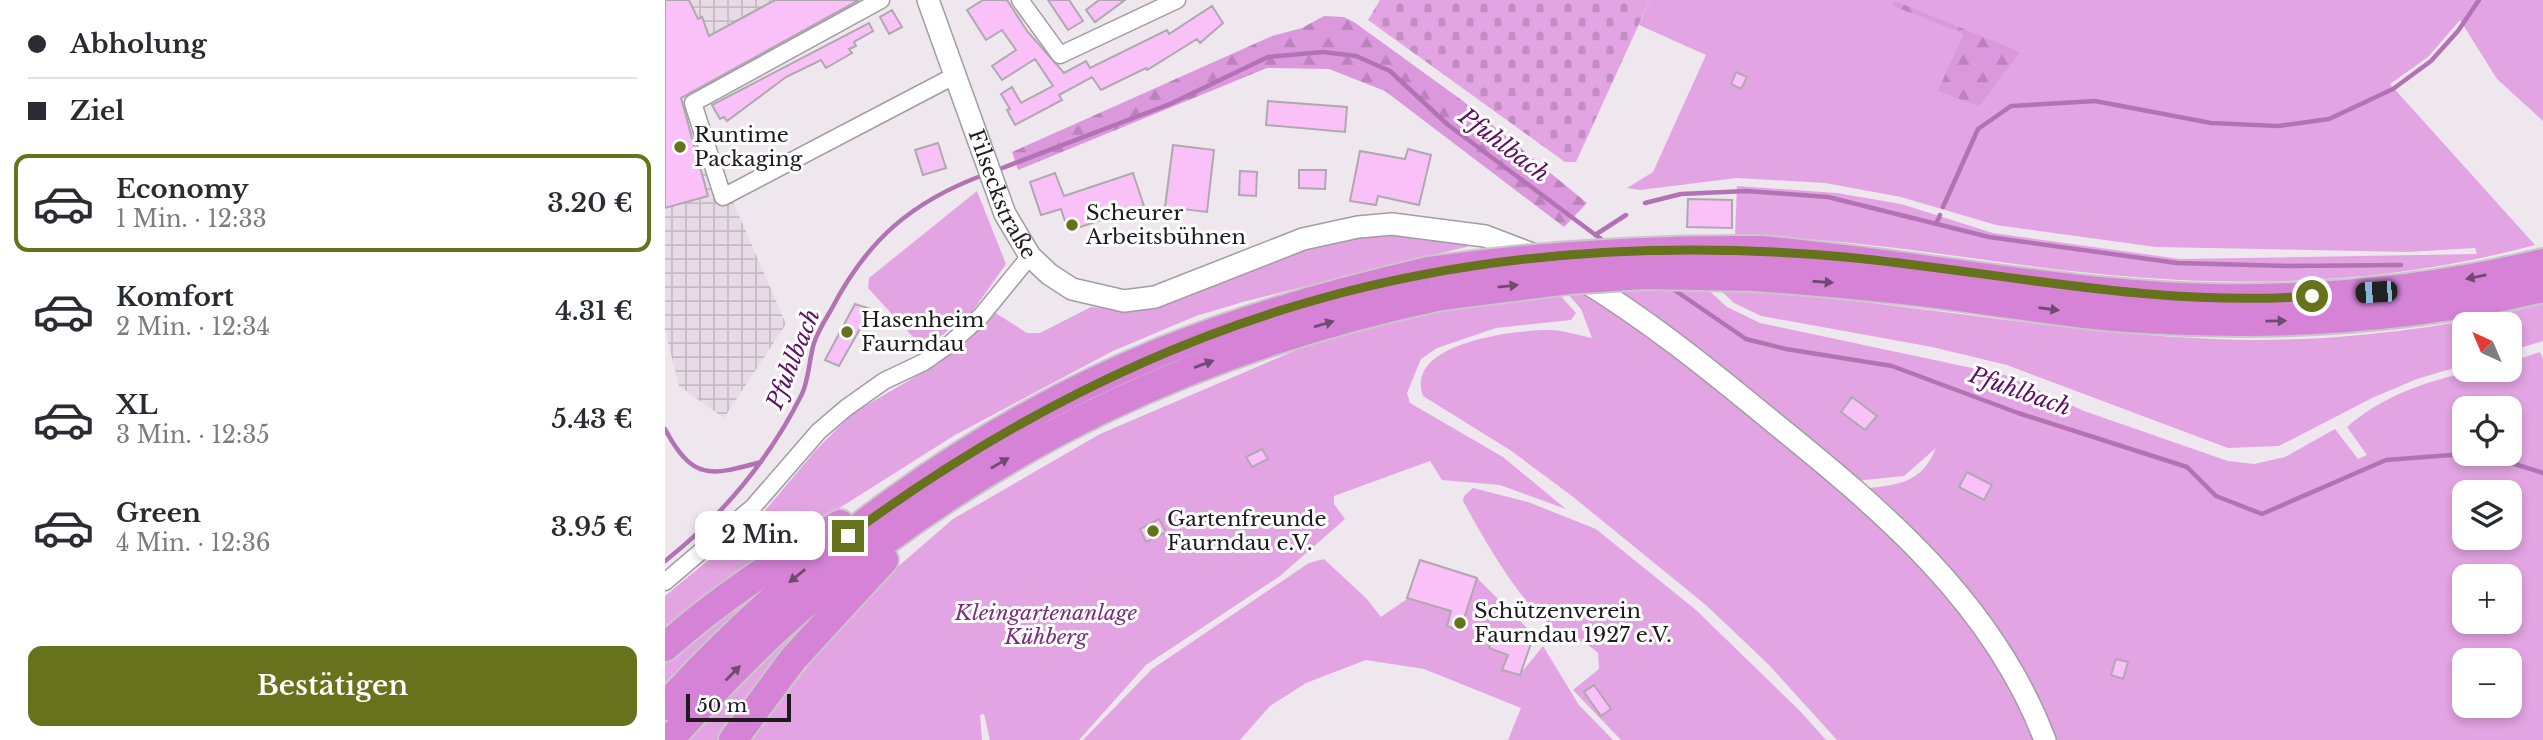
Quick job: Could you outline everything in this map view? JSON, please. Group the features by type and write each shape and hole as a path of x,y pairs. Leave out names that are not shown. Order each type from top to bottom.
{"highway":[{"path":"665,706 788,584 910,490 1025,419 1158,354 1299,304 1435,283 1547,256 1623,251 1757,263 1848,284 2142,319 2212,322 2381,316 2449,307 2543,288"},
{"path":"1757,263 1850,258 2071,286 2211,298 2290,298 2376,292 2447,283 2543,263"},
{"path":"669,740 755,650 810,599 942,500 1061,428 1184,372 1435,283"},
{"path":"665,647 711,606 777,561 874,501 910,490"},
{"path":"733,740 793,659 859,584 918,532 942,500"}],"street":[{"path":"881,0 693,103 723,197 954,76"},
{"name":"Filseckstraße","path":"927,0 991,183 1010,224 1030,256 1049,274 1072,289 1123,301 1155,297 1303,239 1358,227 1392,224 1485,236 1548,260 1614,300 1715,374 1912,540 1985,628 2011,668 2045,740"},
{"path":"1020,0 1060,55 1177,0"},
{"path":"665,582 753,507 819,432 846,408 884,381 924,362 951,343 981,316 1030,256"}],"shaded area":[{"path":"665,0 865,0 695,94 728,190 786,324 724,418 679,386 665,331"}],"green space":[{"path":"1380,0 1650,0 1576,162 1565,162 1368,20"},
{"path":"1650,0 2543,0 2543,121 2497,79 2460,20 2428,57 2390,84 2535,245 2486,257 2387,273 2236,282 2135,277 1835,241 1735,236 1737,186 1837,193 1901,204 1993,233 2180,259 2477,254 2475,248 2408,252 2156,247 1996,225 1901,197 1825,183 1737,178 1640,190 1627,188 1653,172 1706,55 1639,25","holes":["1894,6 2020,52 1939,91 1963,34"]},
{"path":"1895,1 2020,52 1979,106 1938,91 1963,34 1893,6"},
{"path":"1324,16 1344,17 1354,22 1463,101 1587,203 1564,227 1385,91 1329,69 1267,68 1018,170 1012,152 1272,36 1302,28"},
{"path":"977,191 1006,264 972,312 924,349 868,288 869,278"},
{"path":"1351,235 1429,236 1470,246 1243,302 1196,316 1113,351 955,435 762,557 665,632 665,596 758,519 816,450 853,413 939,363 994,312 1027,333 1040,333 1091,307 1125,310 1302,247"},
{"path":"1705,287 1727,307 1760,323 2005,375 2084,411 2228,461 2254,464 2285,457 2335,429 2358,459 2367,455 2347,427 2363,414 2423,384 2452,376 2452,382 2522,382 2522,358 2540,352 2543,359 2543,740 2053,740 2019,664 1979,602 1948,568 1864,489 1898,483 1916,475 1930,460 1936,448 1904,476 1855,481 1610,290"},
{"path":"1719,289 1781,293 2089,330 2213,339 2337,337 2452,323 2452,369 2417,379 2372,398 2279,446 2228,448 2007,365 1932,347 1761,316 1734,303"},
{"path":"1589,292 1657,341 1784,446 1845,488 1950,592 2003,671 2037,740 1837,740 1769,665 1707,606 1572,496 1510,450 1423,396 1422,378 1430,363 1445,352 1466,343 1512,333 1549,330 1592,338 1581,309 1567,293"},
{"name":"Kleingartenanlage Kühberg","path":"1559,294 1576,313 1571,320 1496,328 1437,348 1421,359 1407,393 1410,403 1503,457 1566,509 1500,485 1442,480 1430,461 1334,496 1334,504 1345,519 1280,576 1146,665 1079,740 990,740 984,714 980,715 982,740 751,740 858,601 953,519 1100,434 1320,340 1404,317 1510,298"},
{"path":"2543,304 2543,341 2522,347 2522,312 2508,312"},
{"path":"1473,488 1528,502 1596,529 1696,610 1800,711 1826,740 1621,740 1573,690 1599,669 1598,653 1546,622 1519,591 1463,501 1464,496"},
{"path":"806,553 665,692 665,658"},
{"path":"1324,559 1367,599 1381,617 1407,599 1420,560 1477,578 1534,635 1521,673 1543,646 1579,705 1613,740 1508,740 1521,708 1424,669 1366,660 1306,683 1270,706 1240,740 1083,740 1152,669 1309,563"},
{"path":"846,581 720,740 681,740"}],"building":[{"path":"665,0 689,0 698,19 702,17 709,36 775,0 859,0 681,98 708,196 665,208"},
{"path":"983,0 1007,0 1027,31 1064,73 1086,61 1090,68 1167,30 1169,34 1212,6 1223,23 1200,43 1197,39 1147,70 1146,68 1101,90 1092,77 1059,95 1062,100 1015,125 1001,94 1012,87 1021,103 1053,86 1035,59 1002,80 992,66 1016,50 1002,30 986,40 967,10"},
{"path":"1048,0 1069,0 1083,21 1068,30"},
{"path":"1099,0 1125,0 1095,22 1086,10"},
{"path":"892,10 902,27 889,34 880,17"},
{"path":"869,23 873,31 854,42 856,46 849,49 852,53 826,68 821,60 786,77 727,121 724,117 720,119 712,105"},
{"path":"1736,72 1747,77 1741,89 1731,84"},
{"path":"1268,101 1347,107 1345,132 1266,125"},
{"path":"938,143 946,168 923,175 915,150"},
{"path":"1173,145 1214,150 1207,212 1165,207"},
{"path":"1408,149 1431,155 1419,205 1378,196 1376,205 1350,201 1360,151 1405,159"},
{"path":"1299,170 1326,170 1325,189 1299,188"},
{"path":"1240,171 1257,172 1256,196 1239,195"},
{"path":"1055,173 1064,196 1133,173 1144,206 1068,231 1061,209 1041,215 1030,182"},
{"path":"1688,199 1732,200 1732,228 1687,227"},
{"path":"855,304 874,310 868,322 865,320 839,366 825,360"},
{"path":"1852,397 1877,416 1865,430 1841,412"},
{"path":"1262,449 1268,459 1252,467 1246,457"},
{"path":"1967,472 1992,485 1984,500 1959,487"},
{"name":"Gartenfreunde Faurndau e.V.","path":"1159,519 1166,532 1146,542 1140,529"},
{"path":"1420,560 1477,578 1460,631 1447,626 1451,611 1407,598"},
{"path":"1516,629 1534,635 1520,675 1502,670 1508,655 1489,648 1494,635 1512,641"},
{"path":"2116,659 2128,662 2123,679 2111,675"},
{"path":"1594,685 1611,709 1601,716 1584,692"}],"waterway":[{"path":"1943,207 1978,129 2011,106 2095,101 2211,123 2278,126 2329,119 2393,89 2431,61 2458,31 2479,0"},
{"name":"Pfuhlbach","path":"997,170 1170,104 1268,57 1323,52 1356,56 1390,71 1447,124 1605,242"},
{"name":"Pfuhlbach","path":"665,561 725,506 775,442 802,394 817,334 845,285 876,243 914,210 986,174"},
{"path":"1645,203 1681,194 1746,191 1828,197 1989,237 2177,263 2401,265"},
{"path":"1595,235 1626,215"},
{"path":"1937,222 1940,215"},
{"name":"Pfuhlbach","path":"1670,287 1746,339 1786,349 1892,366 2018,413 2187,467 2216,496 2262,514 2386,460 2452,455"},
{"path":"665,429 685,458 704,470 728,470 761,462"},
{"name":"Pfuhlbach","path":"2521,466 2543,473"}],"place":[{"name":"Runtime Packaging","path":"680,147"},
{"name":"Scheurer Arbeitsbühnen","path":"1072,225"},
{"name":"Hasenheim Faurndau","path":"847,332"},
{"name":"Gartenfreunde Faurndau e.V.","path":"1153,531"},
{"name":"Schützenverein Faurndau 1927 e.V.","path":"1460,623"}],"route":[{"path":"848,536 966,453 1066,397 1158,354 1299,304 1429,271 1559,255 1648,249 1760,250 1850,258 2138,293 2211,298 2312,296"}]}
